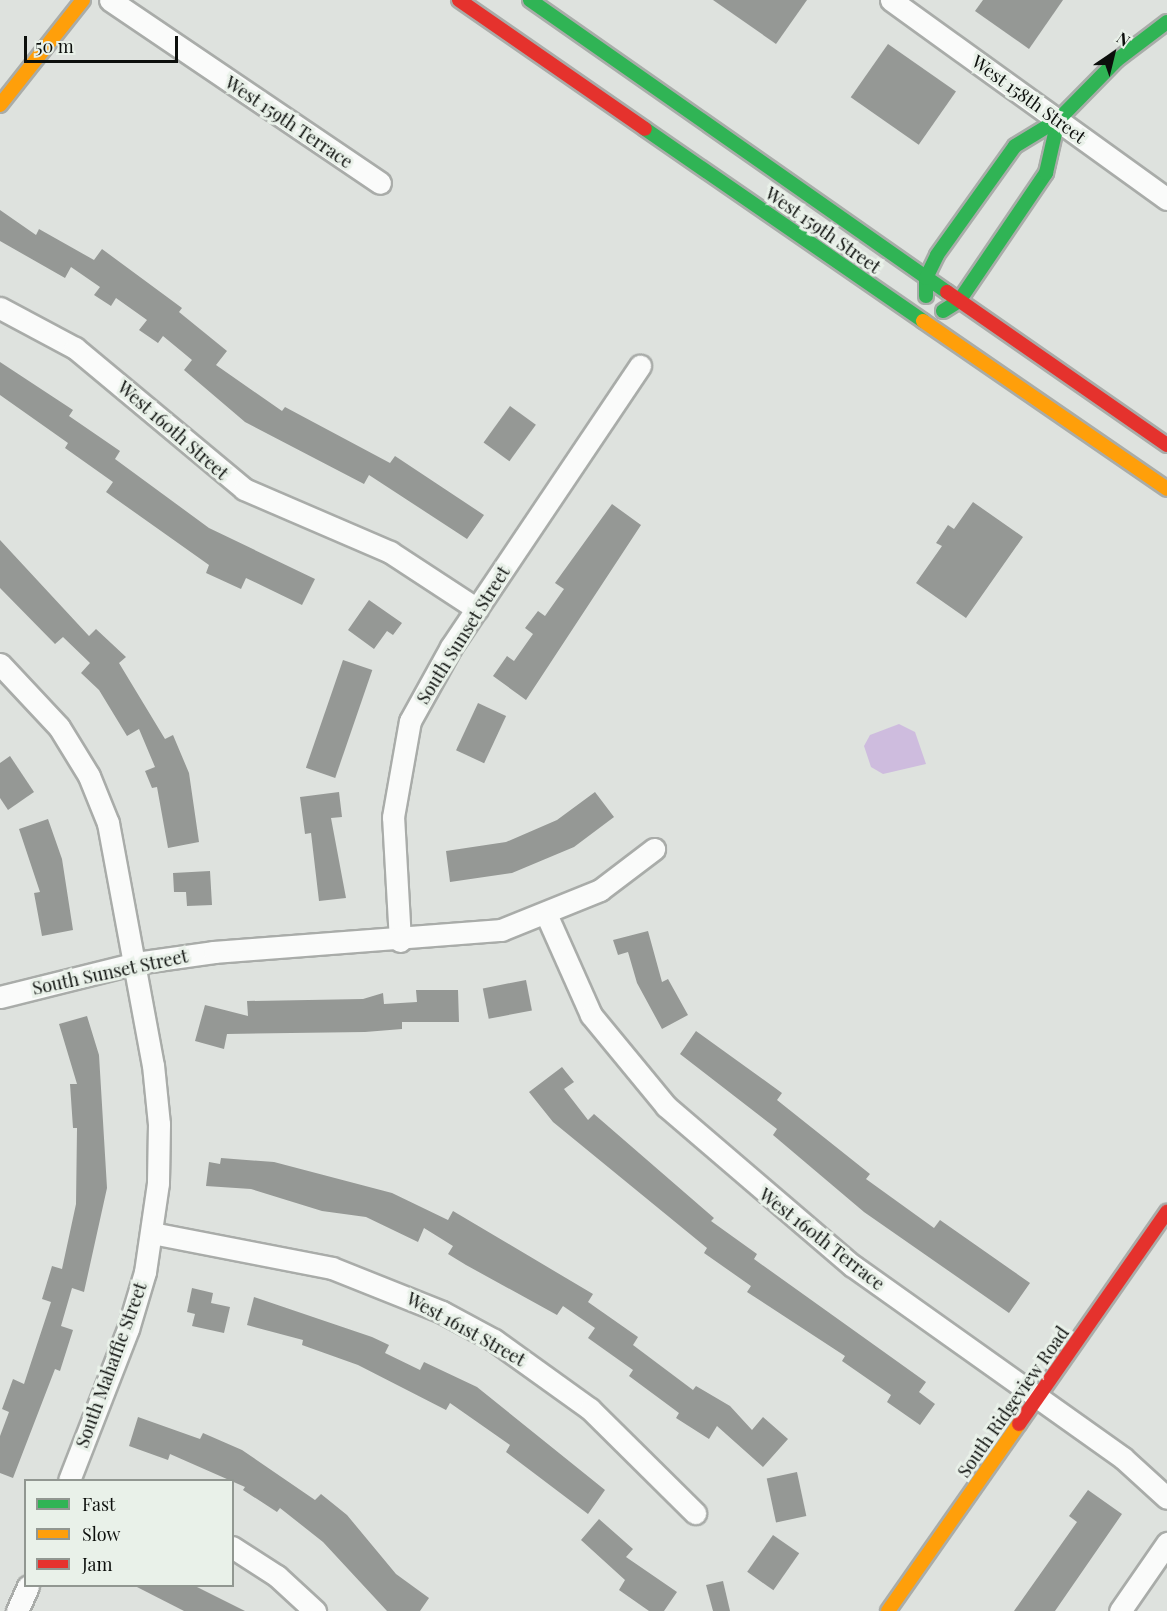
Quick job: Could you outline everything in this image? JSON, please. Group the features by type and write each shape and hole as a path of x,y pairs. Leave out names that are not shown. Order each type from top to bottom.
{"main road":[{"path":"0,105 83,0"},
{"name":"West 159th Street","path":"459,0 1167,489"},
{"name":"West 159th Street","path":"530,0 1167,445"},
{"path":"926,323 926,278 982,186 1016,146 1058,120 1117,60 1167,22"},
{"path":"926,323 959,301 1046,173 1058,120"},
{"name":"South Ridgeview Road","path":"888,1611 1167,1212"}],"street":[{"name":"West 159th Terrace","path":"110,0 380,183"},
{"name":"West 158th Street","path":"891,0 1167,199"},
{"name":"West 160th Street","path":"0,308 75,348 244,489 390,552 477,609"},
{"name":"South Sunset Street","path":"400,940 393,817 401,754 426,688 640,366"},
{"path":"0,664 59,727 90,776 119,866 136,963"},
{"name":"South Sunset Street","path":"0,997 136,963 214,952 462,937 547,916 600,890 654,849"},
{"name":"West 160th Terrace","path":"547,916 591,1015 666,1106 853,1266 1123,1458 1167,1498"},
{"name":"South Mahaffie Street","path":"70,1479 128,1329 152,1233 159,1124 136,963"},
{"name":"West 161st Street","path":"152,1233 332,1268 442,1312 504,1347 590,1409 696,1513"},
{"path":"1120,1611 1167,1543"},
{"path":"234,1548 277,1576 315,1611"},
{"path":"17,1611 28,1587"}],"shaded area":[{"path":"899,724 915,732 926,764 883,774 871,767 864,746 870,735"}],"building":[{"path":"713,0 807,0 776,44"},
{"path":"983,0 1063,0 1029,49 975,11"},
{"path":"888,44 956,92 919,145 851,97"},
{"path":"0,210 36,235 39,229 94,260 102,249 182,308 179,312 227,351 216,365 282,411 285,407 390,463 395,456 484,515 467,539 369,475 364,484 245,422 184,370 192,360 163,336 158,343 139,330 147,320 116,298 111,306 94,295 100,287 71,267 65,278 0,241"},
{"path":"0,362 73,410 69,416 120,451 115,459 209,528 315,579 302,605 246,578 241,589 206,573 209,565 106,492 113,482 65,448 68,443 0,395"},
{"path":"510,406 536,425 509,461 484,442"},
{"path":"973,502 1023,537 966,618 916,583 942,546 936,543 948,525 954,529"},
{"path":"612,504 641,525 526,700 493,676 507,656 514,661 533,634 525,628 538,611 545,616 564,589 555,583"},
{"path":"0,540 89,636 96,629 126,657 119,663 165,739 173,735 189,773 199,842 168,848 157,787 152,788 145,771 155,767 139,729 127,736 99,690 81,673 90,663 63,637 55,644 0,588"},
{"path":"369,600 402,623 393,635 387,631 374,649 348,630"},
{"path":"343,660 372,670 335,778 306,768"},
{"path":"478,703 506,716 484,763 456,750"},
{"path":"10,756 34,792 8,810 0,798 0,763"},
{"path":"339,792 342,817 331,818 346,898 319,901 311,833 305,834 300,797"},
{"path":"595,792 614,817 574,847 512,873 450,882 446,851 506,842 557,820"},
{"path":"48,819 62,859 73,930 42,936 34,893 40,892 19,829"},
{"path":"210,871 212,905 187,906 186,892 174,892 173,873"},
{"path":"648,931 662,982 668,979 688,1015 662,1029 637,983 628,952 618,955 613,940"},
{"path":"526,980 532,1010 489,1019 483,988"},
{"path":"416,990 458,990 459,1022 402,1022 402,1029 365,1032 227,1034 224,1049 195,1041 205,1005 248,1016 247,1001 363,999 383,993 384,1004 417,1002"},
{"path":"87,1016 99,1055 107,1188 84,1292 72,1288 61,1326 73,1330 60,1371 55,1369 13,1478 0,1473 0,1436 9,1412 2,1409 13,1379 24,1384 51,1302 42,1299 52,1266 62,1269 76,1204 77,1128 73,1128 70,1084 77,1084 59,1024"},
{"path":"696,1031 782,1093 777,1100 870,1174 866,1179 934,1228 940,1220 1030,1283 1009,1313 864,1212 773,1135 777,1129 680,1054"},
{"path":"562,1067 574,1082 564,1089 588,1120 594,1114 714,1218 711,1221 757,1254 754,1259 926,1382 919,1392 935,1404 920,1425 887,1402 891,1395 842,1361 845,1356 747,1292 751,1286 704,1253 707,1248 553,1122 529,1092"},
{"path":"221,1158 274,1162 392,1193 448,1220 453,1211 593,1294 588,1302 638,1337 633,1345 693,1390 696,1386 730,1406 752,1430 763,1417 788,1439 763,1467 717,1426 709,1439 676,1418 679,1413 629,1376 633,1370 588,1338 595,1328 563,1306 557,1315 466,1265 448,1254 453,1246 424,1228 418,1242 366,1217 322,1211 251,1189 206,1186 209,1162 220,1164"},
{"path":"192,1288 213,1293 211,1303 230,1307 224,1333 192,1326 195,1314 187,1312"},
{"path":"254,1297 372,1337 389,1345 385,1353 420,1370 424,1362 477,1387 605,1490 588,1514 506,1452 510,1445 450,1403 446,1410 358,1365 302,1345 303,1340 247,1325"},
{"path":"138,1417 200,1439 203,1433 242,1450 315,1500 321,1494 347,1515 396,1574 429,1598 420,1611 387,1611 323,1542 280,1508 277,1512 243,1490 245,1487 234,1482 234,1479 227,1479 170,1454 168,1460 129,1446"},
{"path":"797,1472 806,1516 776,1522 767,1478"},
{"path":"1088,1490 1122,1514 1055,1611 1014,1611 1077,1522 1069,1516"},
{"path":"599,1519 633,1549 626,1557 677,1592 664,1611 649,1611 619,1590 625,1580 581,1540"},
{"path":"773,1535 799,1553 773,1590 747,1572"},
{"path":"723,1581 730,1611 713,1611 706,1585"},
{"path":"137,1587 197,1587 245,1611 184,1611"}],"traffic: fast":[{"path":"530,0 947,292"},
{"path":"926,296 926,278 937,255 1015,146 1058,120 1117,60 1167,22"},
{"path":"943,311 959,301 1046,173 1058,120"},
{"path":"645,129 923,321"}],"traffic: slow":[{"path":"0,105 83,0"},
{"path":"923,321 1167,489"},
{"path":"888,1611 1019,1424"}],"traffic: jam":[{"path":"459,0 645,129"},
{"path":"947,292 1167,445"},
{"path":"1019,1424 1167,1212"}]}
